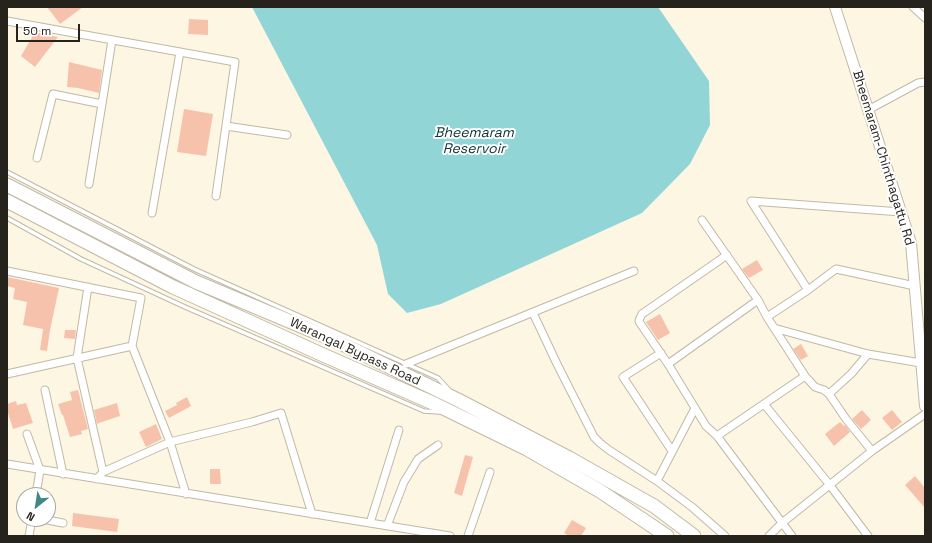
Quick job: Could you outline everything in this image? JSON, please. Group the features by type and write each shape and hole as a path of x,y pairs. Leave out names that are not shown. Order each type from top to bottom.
{"highway":[{"name":"Warangal Bypass Road","path":"7,185 196,282 332,339 458,400 569,458 654,506 694,536"},
{"name":"Warangal Bypass Road","path":"7,201 174,287 435,404 534,453 600,491 667,536"}],"street":[{"name":"Bheemaram-Chinthagattu Rd","path":"835,7 911,243 925,406"},
{"path":"913,7 925,18"},
{"path":"7,21 235,62 216,196"},
{"path":"89,184 112,40"},
{"path":"152,213 180,52"},
{"path":"868,110 918,83 925,82"},
{"path":"37,158 53,94 102,104"},
{"path":"226,126 287,135"},
{"path":"808,290 751,202 901,212"},
{"path":"702,220 758,300 767,317 805,376 815,387 824,390 829,394 846,419 872,451"},
{"path":"727,255 642,314 639,321 661,353 706,426 717,436 792,536"},
{"path":"767,317 808,290 836,269 915,286"},
{"path":"7,271 141,298 132,346 170,442 186,494"},
{"path":"406,364 634,271"},
{"path":"88,287 77,358 103,472"},
{"path":"668,364 758,300"},
{"path":"533,313 594,437 609,450 657,481 692,507 725,536"},
{"path":"774,328 868,354 921,363"},
{"path":"7,374 132,346"},
{"path":"661,353 623,377 672,451"},
{"path":"829,394 851,374 868,354"},
{"path":"717,436 805,376"},
{"path":"45,390 63,474"},
{"path":"764,404 829,484 868,536"},
{"path":"657,481 696,408"},
{"path":"97,479 103,472 170,442 252,422 281,413 312,514"},
{"path":"769,536 782,523 829,484 872,451 925,414"},
{"path":"370,523 399,430"},
{"path":"27,434 40,470 37,487"},
{"path":"387,526 404,482 418,459 438,445"},
{"path":"7,464 370,523 387,526 410,533 450,536"},
{"path":"468,536 490,472"},
{"path":"56,522 63,523"}],"lane":[{"path":"7,172 194,269 438,378 458,400"},
{"path":"7,218 81,259 214,320 424,411 453,413"}],"water":[{"name":"Bheemaram Reservoir","path":"252,7 658,7 709,81 710,125 690,164 642,213 441,304 407,313 388,294 377,245"}],"building":[{"path":"47,7 83,7 60,24"},
{"path":"189,19 208,20 208,35 188,34"},
{"path":"35,32 58,37 35,67 21,56"},
{"path":"69,62 102,70 99,93 67,87"},
{"path":"184,109 213,114 206,156 177,152"},
{"path":"757,260 763,270 749,278 742,269"},
{"path":"7,277 59,288 47,351 40,350 43,329 23,325 27,302 13,299 15,288 7,286"},
{"path":"660,314 670,333 658,340 646,322"},
{"path":"65,330 76,330 75,339 64,338"},
{"path":"801,344 808,356 801,360 793,349"},
{"path":"78,390 88,429 81,431 82,434 70,437 58,404 72,400 70,392"},
{"path":"187,397 191,406 169,418 165,411 177,405 176,403"},
{"path":"16,401 17,405 26,403 33,423 13,429 7,410 7,404"},
{"path":"117,403 120,416 97,424 94,410"},
{"path":"862,410 871,420 861,429 852,419"},
{"path":"892,410 902,422 892,430 882,418"},
{"path":"840,422 844,426 845,425 850,432 834,446 825,434"},
{"path":"156,424 162,439 146,447 139,432"},
{"path":"465,455 473,457 462,496 454,493"},
{"path":"210,469 220,469 221,484 210,484"},
{"path":"915,476 925,488 925,508 905,485"},
{"path":"73,513 119,519 117,532 72,526"},
{"path":"572,520 586,528 581,536 569,536 564,533"}]}
